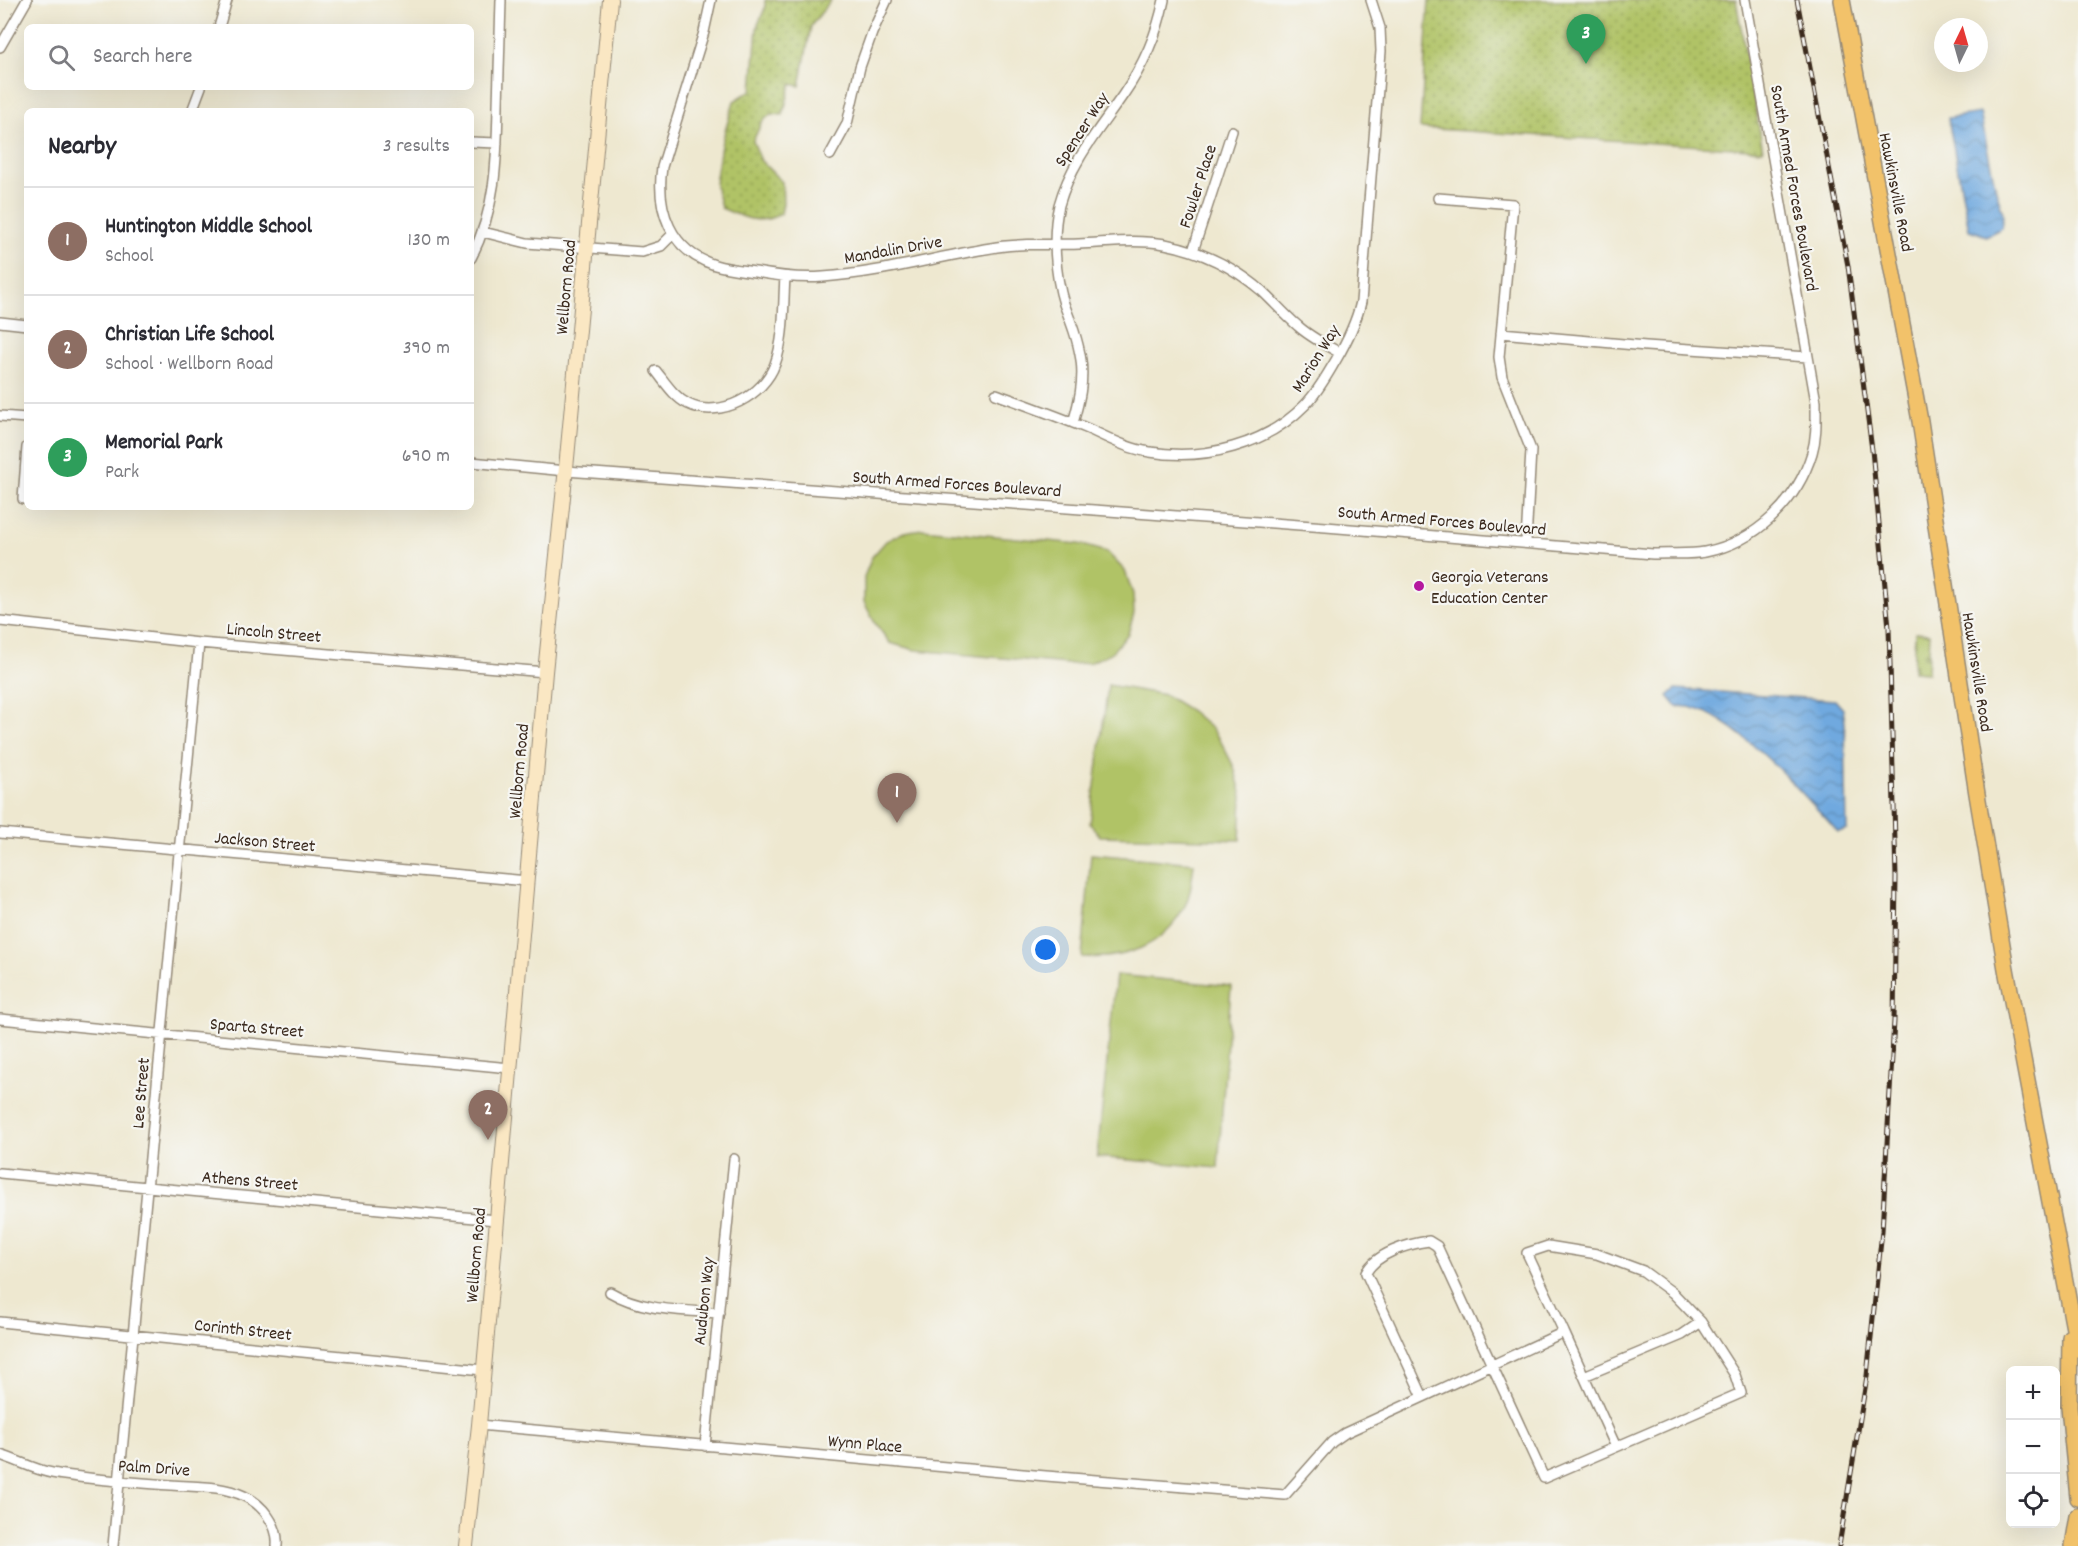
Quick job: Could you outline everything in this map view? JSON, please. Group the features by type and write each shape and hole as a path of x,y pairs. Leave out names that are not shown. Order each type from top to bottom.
{"main road":[{"name":"Hawkinsville Road","path":"1842,0 1920,421 2006,969 2078,1350"},
{"path":"2070,1307 2069,1407 2078,1498"},
{"path":"2073,1546 2078,1516"}],"street":[{"path":"0,47 27,0"},
{"path":"220,24 227,0"},
{"path":"474,252 483,232 494,192 501,0"},
{"name":"Wellborn Road","path":"466,1546 479,1425 545,672 610,0"},
{"name":"Mandalin Drive","path":"711,0 705,33 662,167 659,194 673,234 689,251 713,264 785,277 821,277 1017,245 1133,241 1165,244 1193,251 1239,273 1263,292 1299,327 1340,353"},
{"path":"830,155 847,124 860,67 887,0"},
{"name":"Spencer Way","path":"1073,423 1080,398 1081,361 1075,333 1057,276 1058,212 1069,176 1085,147 1124,94 1145,58 1157,30 1164,0"},
{"name":"Marion Way","path":"996,394 1126,446 1148,452 1181,454 1204,453 1238,446 1269,433 1306,404 1321,385 1354,326 1363,288 1381,39 1371,0"},
{"name":"South Armed Forces Boulevard","path":"474,462 1526,542 1653,554 1704,552 1736,541 1759,528 1780,512 1799,483 1812,452 1816,429 1816,402 1746,0"},
{"path":"193,108 200,90"},
{"name":"Fowler Place","path":"1193,251 1232,131"},
{"path":"474,142 497,143"},
{"path":"1438,198 1513,204 1499,357 1503,377 1531,450 1526,542"},
{"path":"483,232 518,242 642,252 661,246 673,234"},
{"path":"656,371 674,394 688,404 705,409 723,408 755,392 767,381 780,350 785,277"},
{"path":"0,322 24,325"},
{"path":"1501,333 1808,357"},
{"path":"0,416 24,418"},
{"path":"23,499 24,486"},
{"name":"Lincoln Street","path":"0,621 199,643 545,672"},
{"name":"Lee Street","path":"113,1546 199,643"},
{"name":"Jackson Street","path":"0,833 527,881"},
{"name":"Sparta Street","path":"0,1019 510,1068"},
{"name":"Audubon Way","path":"705,1446 734,1159"},
{"name":"Athens Street","path":"0,1173 496,1220"},
{"path":"1564,1332 1492,1365 1423,1396 1366,1273 1371,1262 1411,1244 1429,1241 1437,1246 1492,1365 1544,1478 1616,1448 1741,1393 1736,1375 1701,1322 1673,1293 1643,1271 1597,1254 1548,1246 1527,1252 1564,1332 1584,1376 1616,1448"},
{"path":"610,1292 639,1305 719,1313"},
{"name":"Corinth Street","path":"0,1322 483,1370"},
{"path":"1584,1376 1682,1335 1701,1322"},
{"name":"Wynn Place","path":"479,1425 1285,1495 1332,1442 1345,1433 1423,1396"},
{"name":"Palm Drive","path":"0,1455 51,1473 224,1489 245,1496 259,1506 271,1520 278,1539 277,1546"}],"green space":[{"path":"765,0 831,0 811,26 800,86 791,84 783,115 771,114 762,122 753,141 761,161 782,182 781,214 758,220 721,208 715,184 721,145 734,101 752,90 757,27 765,8"},
{"path":"1429,0 1736,0 1763,150 1420,128"},
{"path":"922,529 1079,544 1107,552 1125,571 1133,594 1134,613 1128,634 1111,653 1089,663 1067,664 915,650 890,643 875,623 864,602 864,577 872,557 886,541 904,532"},
{"path":"1915,632 1930,633 1928,673 1913,672"},
{"path":"1108,685 1165,695 1191,711 1212,729 1234,767 1242,796 1240,840 1100,836 1090,824"},
{"path":"1091,854 1194,863 1191,886 1184,908 1165,933 1127,953 1082,957"},
{"path":"1116,975 1231,986 1218,1168 1097,1157"}],"water":[{"path":"1980,113 2003,213 2002,228 1986,236 1969,230 1948,118"},
{"path":"1676,689 1835,700 1843,709 1845,722 1847,830 1838,832 1786,776 1740,735 1717,719 1696,709 1677,707 1668,696"}],"railway":[{"path":"1797,0 1848,266 1872,450 1889,628 1896,877 1894,1021 1882,1231 1867,1376 1839,1546"}],"place":[{"name":"Memorial Park","path":"1586,64"},
{"name":"Georgia Veterans Education Center","path":"1419,586"},
{"name":"Huntington Middle School","path":"897,823"},
{"name":"Christian Life School","path":"488,1140"}]}
